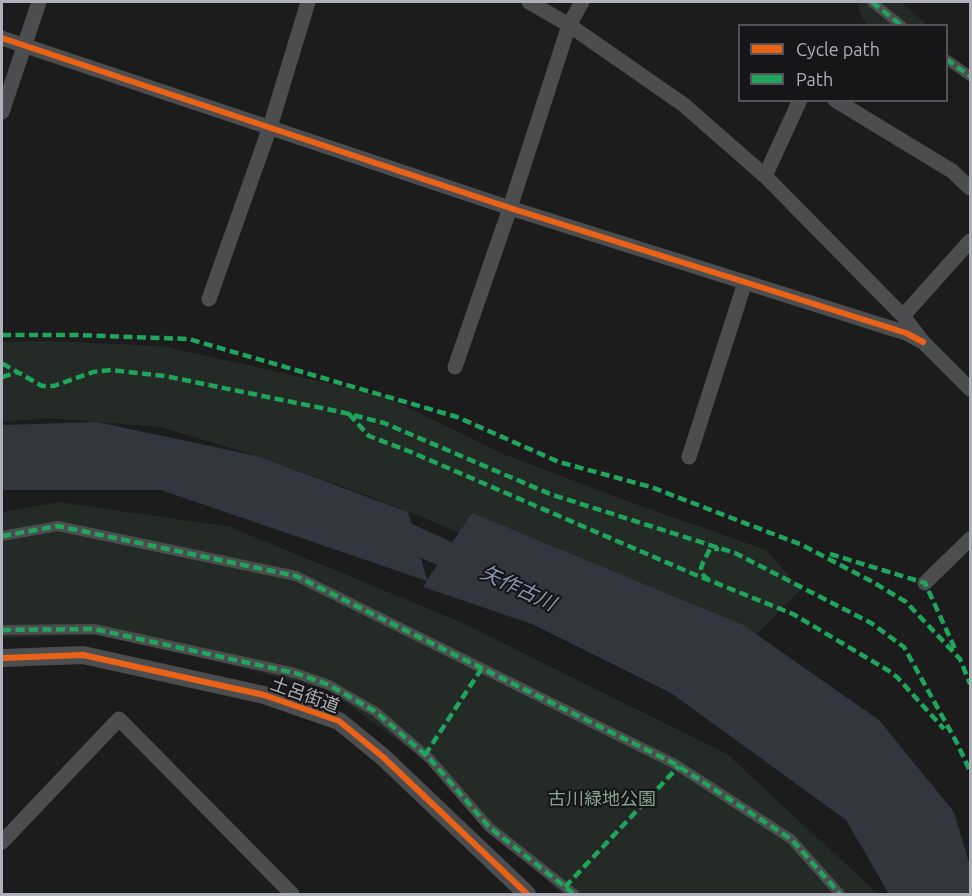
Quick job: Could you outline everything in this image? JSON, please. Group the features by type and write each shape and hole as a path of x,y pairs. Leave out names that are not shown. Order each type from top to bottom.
{"street":[{"path":"2,112 39,2"},
{"path":"210,299 270,127 308,2"},
{"path":"529,2 569,25 684,105 765,176 903,316 923,342 970,389"},
{"path":"455,367 510,208 569,25 582,2"},
{"path":"872,2 900,24"},
{"path":"2,38 510,208 906,333 923,342"},
{"path":"948,60 970,76"},
{"path":"765,176 799,102"},
{"path":"838,102 952,171 970,188"},
{"path":"903,316 970,242"},
{"path":"689,457 745,282"},
{"path":"2,536 58,526 296,576 675,764 790,839 840,894"},
{"path":"925,583 970,540"},
{"path":"2,630 94,629 295,673 329,685 376,712 430,759 489,827 573,894"},
{"name":"土呂街道","path":"2,658 83,655 264,695 339,721 383,758 527,894"},
{"path":"2,842 118,719 291,894"}],"green space":[{"path":"857,2 901,2 926,24 867,24 862,17"},
{"path":"46,341 162,346 385,396 503,454 766,550 801,589 744,647 369,496 257,456 161,427 46,418 2,422 2,342"},
{"name":"古川緑地公園","path":"59,502 230,527 456,620 727,754 878,894 561,894 426,761 329,690 109,634 2,638 2,512"}],"water":[{"path":"97,422 257,456 408,512 427,580 472,513 743,625 879,720 954,812 970,866 970,894 889,894 846,820 671,693 532,624 423,587 427,581 161,490 2,490 2,425"}],"waterway":[{"name":"矢作古川","path":"382,525 478,569"}],"marked path":[{"path":"872,2 900,24"},
{"path":"948,60 970,76"},
{"path":"2,335 189,339 457,417 559,462 651,487 802,545 906,602 960,659 970,684"},
{"path":"2,364 42,386 54,386 93,372 111,370 165,376 384,423 550,494 735,553 871,623 904,647 970,771"},
{"path":"2,377 18,372"},
{"path":"349,414 369,436 793,614 897,677 944,729"},
{"path":"2,536 58,526 296,576 675,764 791,839 840,894"},
{"path":"709,580 702,574 701,568 710,549 719,549"},
{"path":"830,554 925,583 956,651"},
{"path":"2,630 94,629 295,673 329,685 376,712 430,759 489,827 574,894"},
{"path":"425,755 482,668"},
{"path":"565,887 679,766"}],"cycle path":[{"path":"2,38 510,208 906,333 923,342"},
{"path":"2,658 83,655 264,695 339,721 383,757 527,894"}]}
